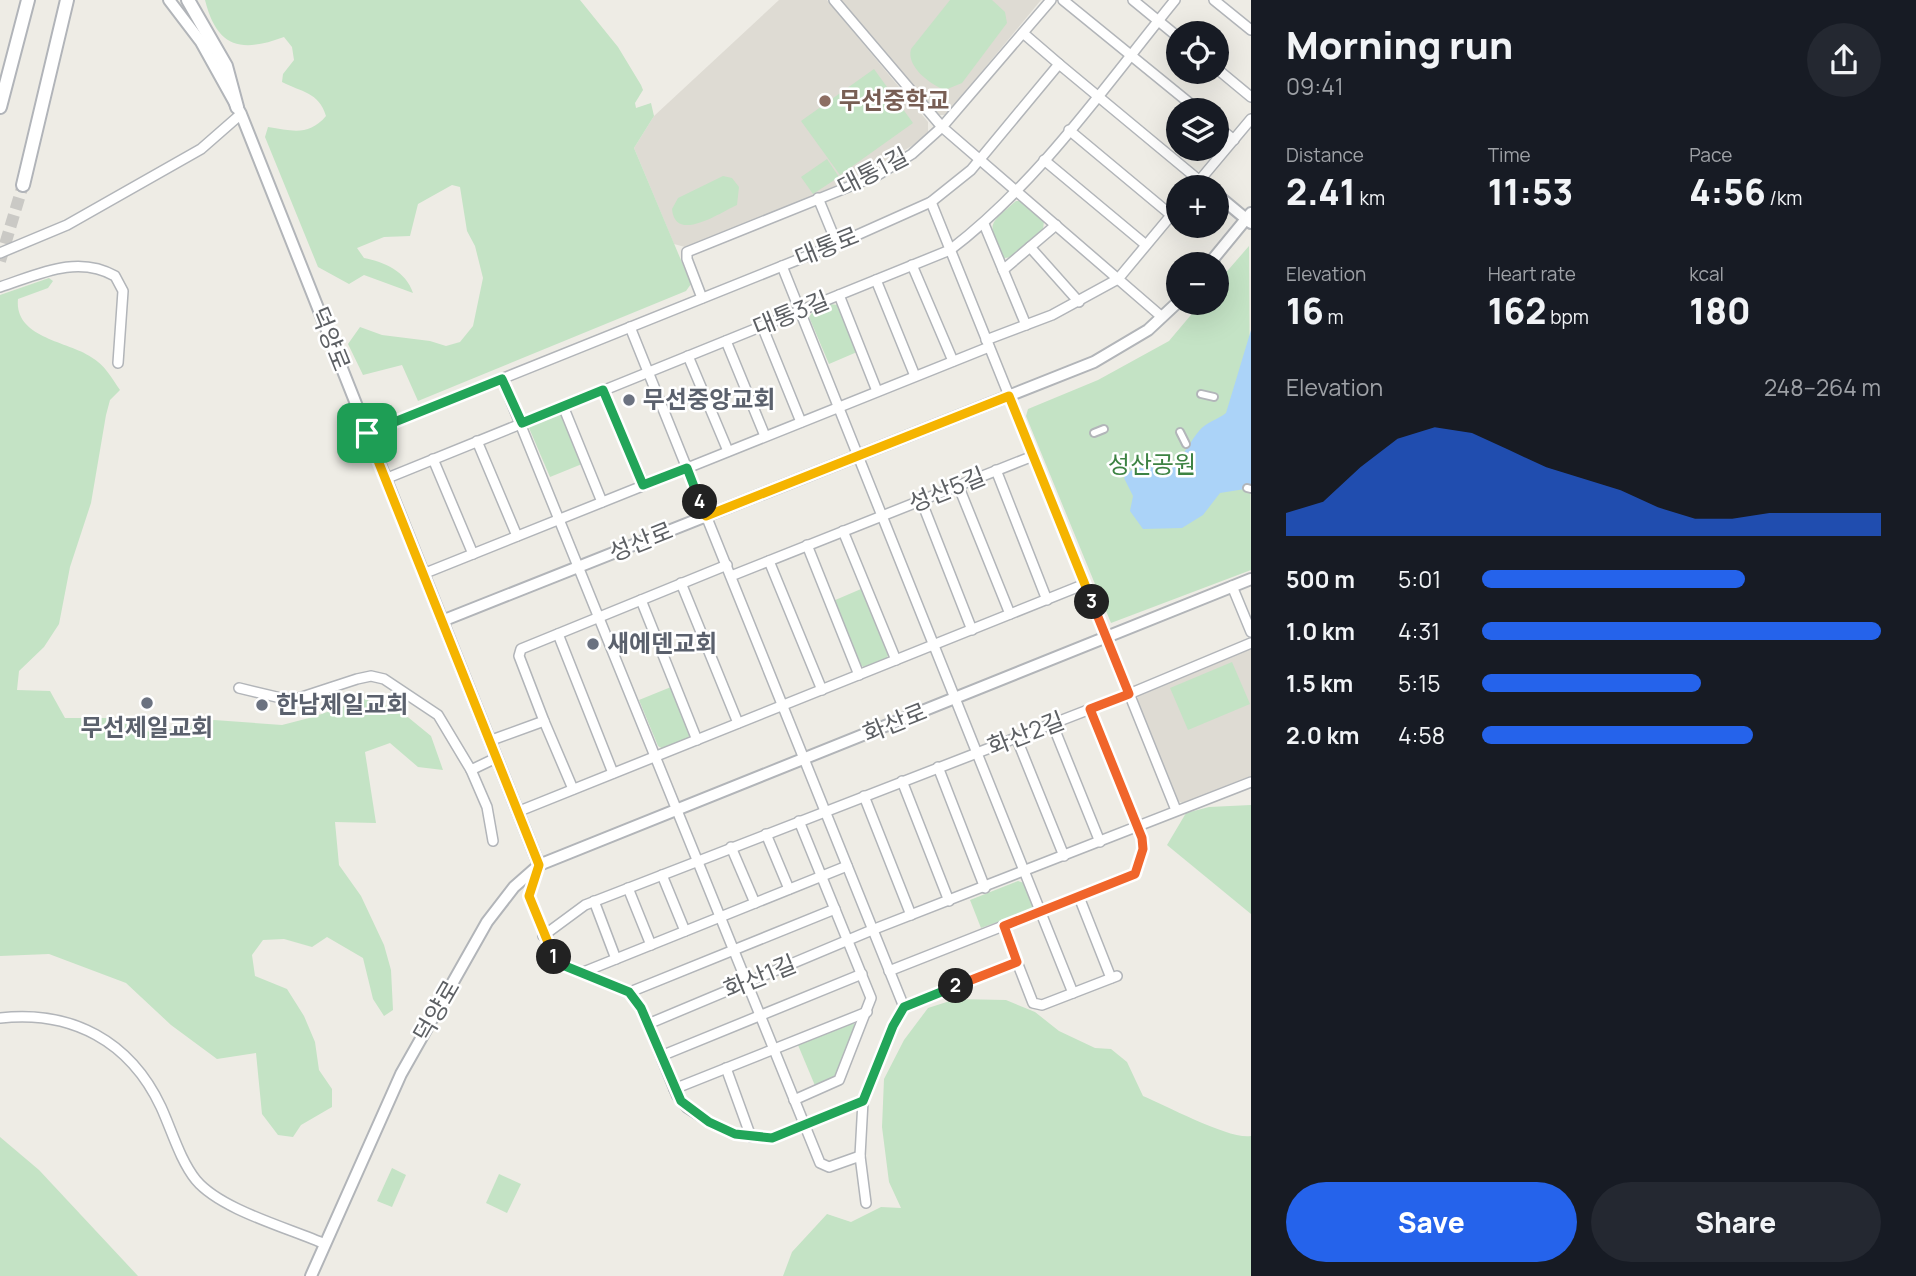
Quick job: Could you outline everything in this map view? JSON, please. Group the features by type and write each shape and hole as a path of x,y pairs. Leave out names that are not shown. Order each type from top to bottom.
{"main road":[{"path":"0,107 27,0"},
{"path":"23,185 66,0"},
{"path":"188,0 226,66 239,111"}],"street":[{"name":"덕양로","path":"169,0 201,42 239,111 539,865 514,887 487,922 401,1074 311,1276"},
{"path":"834,0 943,127 1162,317"},
{"name":"대통1길","path":"702,298 687,258 688,252 888,169 943,127 1051,0"},
{"path":"1063,0 1183,98"},
{"path":"1133,0 1166,27"},
{"name":"대통3길","path":"385,479 950,250 984,224 1018,192 1175,0"},
{"path":"1214,0 1251,30"},
{"path":"1023,33 1188,175"},
{"name":"대통로","path":"367,433 837,244 930,202 958,182 980,159 1059,64"},
{"path":"1229,79 1251,97"},
{"path":"0,253 67,225 201,149 239,111"},
{"path":"1208,175 1251,119"},
{"path":"1069,130 1166,211"},
{"path":"1229,136 1234,140"},
{"path":"1044,160 1146,245"},
{"path":"818,198 837,244"},
{"path":"930,202 1176,810"},
{"path":"1219,252 1249,218 1229,203"},
{"path":"423,574 953,361 1079,302 1118,279 1166,221"},
{"path":"984,224 1026,325"},
{"path":"1003,270 1056,225"},
{"path":"1030,247 1079,302"},
{"path":"912,265 953,361"},
{"path":"0,288 66,266 89,267 115,275 123,291 118,363"},
{"path":"782,266 1073,993"},
{"path":"876,280 915,376"},
{"path":"839,295 877,391"},
{"name":"성산로","path":"442,621 1110,354 1166,313"},
{"path":"762,326 802,422"},
{"path":"630,327 904,1007"},
{"path":"726,341 765,436"},
{"path":"688,356 728,452"},
{"path":"502,379 803,1124 824,1166 860,1156"},
{"path":"603,390 643,485"},
{"path":"1201,394 1214,397"},
{"path":"563,406 602,502"},
{"path":"1094,433 1104,429"},
{"path":"1180,432 1186,444"},
{"path":"477,441 517,536"},
{"name":"성산5길","path":"731,576 1033,456"},
{"path":"433,459 473,554"},
{"path":"996,470 1047,600"},
{"path":"958,485 1010,614"},
{"path":"921,500 972,630"},
{"path":"843,531 895,660"},
{"path":"807,545 859,675"},
{"path":"769,561 822,690"},
{"path":"573,789 519,652 727,565"},
{"name":"화산로","path":"539,865 804,761 1251,579"},
{"path":"681,583 738,723"},
{"path":"517,812 1085,584"},
{"path":"1232,586 1251,632"},
{"path":"641,600 698,740"},
{"path":"558,634 613,773"},
{"name":"화산2길","path":"543,936 581,907 594,901 1129,694 1251,643"},
{"path":"239,688 285,699 299,698 364,678 384,679 438,715 471,770 487,807 493,841"},
{"path":"889,971 1135,874 1144,845 1090,709"},
{"path":"489,741 544,721"},
{"path":"1052,723 1100,842"},
{"path":"1016,737 1064,856"},
{"path":"471,770 496,758"},
{"path":"938,767 985,888"},
{"path":"902,781 949,901"},
{"name":"화산1길","path":"648,1024 872,930 1251,782"},
{"path":"864,796 911,915"},
{"path":"794,1100 839,1080 871,998 799,821"},
{"path":"766,834 789,889"},
{"path":"731,848 755,903"},
{"path":"539,865 529,896 543,936 554,957 582,973 629,992 648,1024 674,1089 694,1113 735,1134 772,1138 863,1101"},
{"path":"582,973 846,866"},
{"path":"662,875 685,931"},
{"path":"628,888 651,945"},
{"path":"1004,926 1034,1003 1042,1005 1114,977 1079,897"},
{"path":"594,901 616,959"},
{"path":"629,992 835,909"},
{"path":"866,1203 860,1156 863,1101 893,1026 904,1007 1017,962"},
{"path":"661,1056 862,974"},
{"path":"674,1089 867,1012"},
{"path":"0,1018 31,1015 54,1018 82,1028 116,1048 146,1079 197,1180 230,1203 325,1244"},
{"path":"726,1069 751,1137"}],"shaded area":[{"path":"779,0 827,0 928,122 928,136 875,168 810,197 685,247 674,244 634,148 654,116"},
{"path":"841,0 1041,0 946,115 938,115"},
{"path":"1248,647 1251,649 1251,776 1183,803 1177,801 1137,699 1139,693"}],"green space":[{"path":"205,0 580,0 618,47 641,85 643,90 635,103 636,108 651,103 654,116 634,148 691,284 686,291 418,401 402,365 363,375 348,344 360,327 382,335 430,341 446,346 460,342 473,326 483,278 475,246 467,231 460,187 452,185 418,204 410,236 384,237 357,248 364,258 400,273 413,293 364,275 349,284 318,267 265,137 268,127 293,131 313,127 326,116 323,108 314,97 282,82 283,74 294,60 292,47 284,37 255,45 233,42 216,28"},
{"path":"950,0 992,0 1005,12 1007,23 962,83 945,90 920,74 910,55 911,49"},
{"path":"874,69 913,123 840,175 801,121"},
{"path":"827,159 839,177 813,194 801,177"},
{"path":"723,176 732,178 739,187 737,205 700,223 681,224 675,219 672,209 678,198"},
{"path":"1016,201 1023,201 1044,221 1043,230 1013,257 1004,258 993,226 999,216"},
{"name":"성산공원","path":"1249,246 1251,570 1111,623 1026,416 1028,409 1098,380 1169,341 1191,315 1229,315 1229,269"},
{"path":"49,278 53,281 48,288 18,299 19,312 24,322 44,337 96,360 120,390 110,400 106,415 91,503 70,567 59,624 44,647 19,671 17,690 50,691 65,718 108,718 153,733 214,720 282,725 364,699 398,709 431,736 443,770 418,767 390,743 365,752 376,823 335,822 339,865 361,896 384,945 391,970 393,1010 384,1016 373,999 363,958 327,937 312,947 284,939 263,940 252,955 255,976 287,989 304,1016 315,1042 319,1070 332,1089 332,1107 301,1125 293,1137 278,1135 262,1114 256,1053 217,1059 171,1025 126,983 49,954 0,956 0,295"},
{"path":"830,304 838,305 857,352 829,364 809,317 814,310"},
{"path":"556,412 562,415 582,464 550,477 529,428 531,422"},
{"path":"861,589 888,655 886,662 867,669 860,665 833,601"},
{"path":"1232,662 1250,704 1188,730 1170,688"},
{"path":"671,687 690,733 688,739 663,749 658,746 639,700"},
{"path":"1251,805 1251,914 1167,845 1186,813 1209,807"},
{"path":"1018,881 1024,883 1033,905 1031,910 981,928 970,900"},
{"path":"956,999 1006,1000 1035,1012 1059,1031 1095,1048 1111,1049 1127,1062 1143,1096 1214,1128 1241,1136 1251,1136 1251,1276 783,1276 792,1252 827,1214 851,1222 881,1207 901,1208 889,1182 882,1127 884,1079 904,1040 928,1008"},
{"path":"852,1021 857,1028 837,1076 816,1088 798,1045"},
{"path":"0,1137 39,1170 138,1276 0,1276"},
{"path":"392,1168 406,1175 392,1207 377,1201"},
{"path":"499,1174 521,1184 507,1213 486,1203"}],"water":[{"path":"1251,330 1251,488 1220,493 1203,515 1182,528 1143,529 1130,511 1133,496 1124,478 1135,468 1174,461 1185,452 1202,428 1226,413"}],"tunnel":[{"path":"0,261 23,185"}],"place":[{"name":"무선중학교","path":"825,101"},
{"name":"무선중앙교회","path":"629,400"},
{"name":"새에덴교회","path":"593,644"},
{"name":"무선제일교회","path":"147,703"},
{"name":"한남제일교회","path":"262,705"}],"route":[{"path":"502,379 522,423 603,390 643,485 687,468 706,516 1009,396 1129,694 1090,709 1144,845 1135,874 1004,926 1017,962 904,1007 893,1026 863,1101 767,1139 735,1134 709,1122 687,1108 677,1096 641,1008 629,992 558,962 543,936 529,896 539,865 367,433 502,379"}]}
